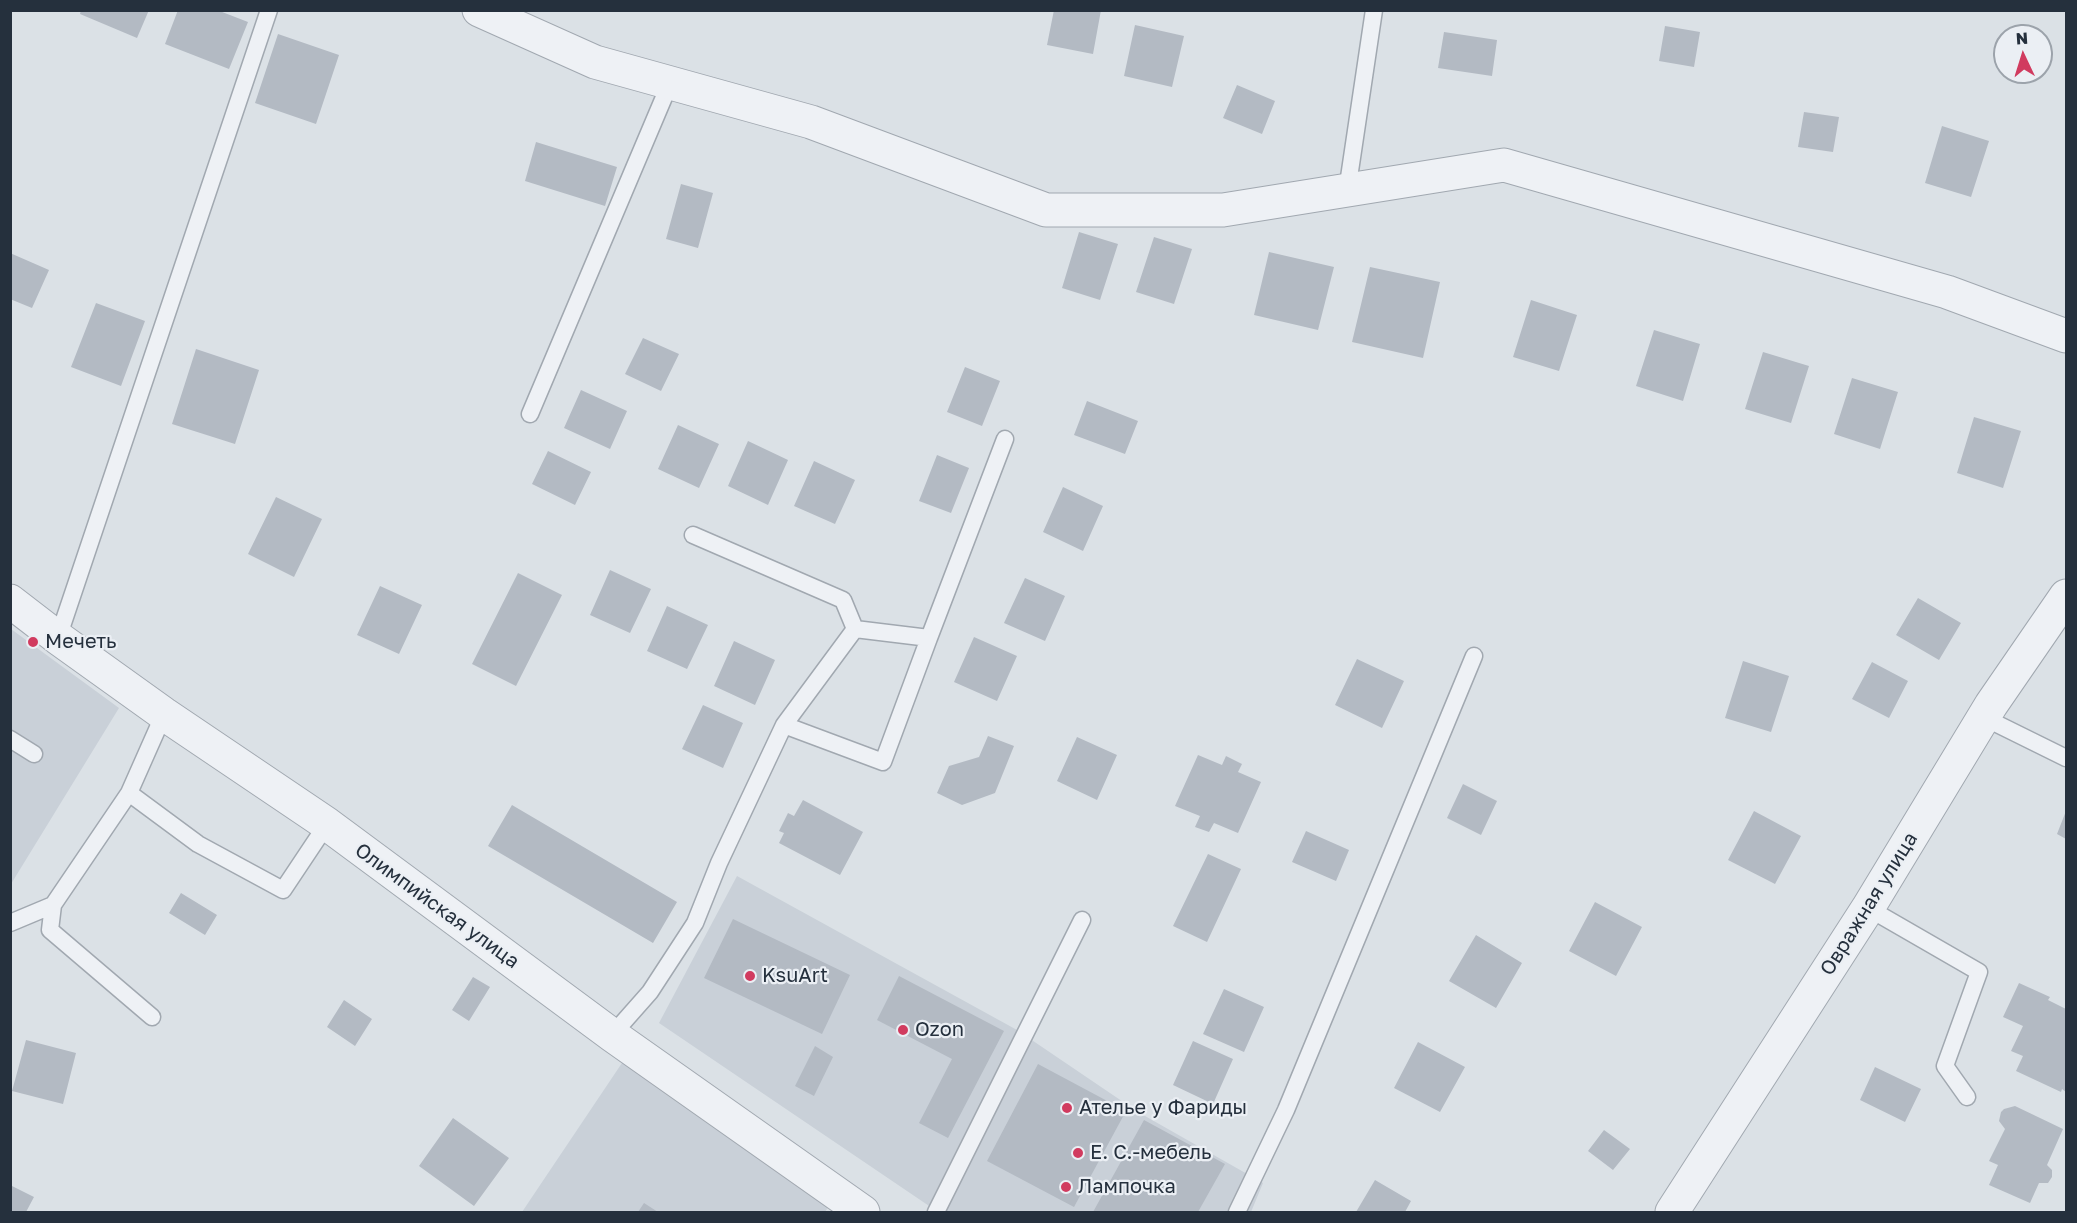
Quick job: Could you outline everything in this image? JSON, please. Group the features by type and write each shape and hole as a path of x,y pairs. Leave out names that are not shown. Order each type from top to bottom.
{"street":[{"path":"479,10 595,62 811,122 1046,210 1223,210 1504,165 1947,292 2067,336"},
{"name":"Овражная улица","path":"1672,1212 1868,908 1983,717 2067,596"},
{"name":"Олимпийская улица","path":"10,601 164,714 327,824 612,1035 863,1212"}],"lane":[{"path":"58,638 269,10"},
{"path":"1347,191 1374,10"},
{"path":"530,414 670,83"},
{"path":"784,725 883,762 1005,439"},
{"path":"693,535 843,600 855,629"},
{"path":"855,629 929,638"},
{"path":"612,1035 650,992 695,923 719,863 784,725 855,629"},
{"path":"1237,1212 1286,1110 1474,656"},
{"path":"152,1017 50,930 53,905 129,793 164,714"},
{"path":"1983,717 2067,758"},
{"path":"10,739 34,754"},
{"path":"129,793 198,844 283,890 327,824"},
{"path":"10,923 53,905"},
{"path":"1868,908 1978,972 1946,1066 1967,1096"},
{"path":"936,1212 1082,920"}],"shaded area":[{"path":"11,629 119,708 11,884"},
{"path":"737,876 1017,1030 1138,1112 1263,1183 1251,1212 938,1212 659,1023"},
{"path":"626,1057 831,1203 825,1212 522,1212"}],"building":[{"path":"81,10 149,10 137,38 80,14"},
{"path":"178,10 217,10 248,22 229,69 165,44"},
{"path":"1054,10 1101,10 1093,54 1047,45"},
{"path":"1135,25 1184,36 1172,87 1124,76"},
{"path":"1665,26 1700,32 1694,67 1659,61"},
{"path":"1444,32 1497,40 1492,76 1438,68"},
{"path":"278,34 339,55 316,124 255,103"},
{"path":"1237,85 1275,101 1262,134 1223,118"},
{"path":"1804,112 1839,117 1833,152 1798,147"},
{"path":"1942,126 1989,141 1971,197 1925,183"},
{"path":"536,142 617,167 605,206 525,181"},
{"path":"681,184 713,193 698,248 666,239"},
{"path":"1079,232 1118,244 1100,300 1062,288"},
{"path":"1154,237 1192,249 1174,304 1136,292"},
{"path":"1269,252 1334,267 1318,330 1254,315"},
{"path":"10,253 49,270 32,308 10,299"},
{"path":"1370,267 1440,282 1423,358 1352,342"},
{"path":"1531,300 1577,315 1559,371 1513,357"},
{"path":"96,303 145,321 121,386 71,367"},
{"path":"1654,330 1700,344 1683,401 1636,386"},
{"path":"643,338 679,354 661,391 625,374"},
{"path":"196,349 259,370 235,444 172,424"},
{"path":"1763,352 1809,366 1791,423 1745,409"},
{"path":"965,367 1000,381 982,426 947,412"},
{"path":"1852,378 1898,392 1880,449 1834,434"},
{"path":"581,390 627,411 610,449 564,428"},
{"path":"1087,401 1138,421 1125,454 1074,435"},
{"path":"1974,417 2021,431 2003,488 1957,473"},
{"path":"678,425 719,444 699,488 658,469"},
{"path":"748,441 788,460 768,505 728,486"},
{"path":"548,451 591,472 575,505 532,484"},
{"path":"937,455 969,468 951,513 919,501"},
{"path":"814,461 855,480 835,524 794,506"},
{"path":"1063,487 1103,506 1083,551 1043,532"},
{"path":"276,497 322,519 294,577 248,554"},
{"path":"610,570 651,589 630,633 590,615"},
{"path":"518,573 562,595 516,686 472,664"},
{"path":"1025,578 1065,596 1045,641 1004,623"},
{"path":"380,586 422,605 399,654 357,635"},
{"path":"1918,598 1961,623 1939,660 1896,635"},
{"path":"667,606 708,625 687,669 647,651"},
{"path":"974,637 1017,656 997,701 954,682"},
{"path":"734,641 775,660 755,705 714,686"},
{"path":"1357,659 1404,681 1382,728 1335,705"},
{"path":"1743,661 1789,676 1771,732 1725,718"},
{"path":"1872,662 1908,681 1889,718 1852,699"},
{"path":"703,705 743,723 723,768 682,749"},
{"path":"988,736 1014,746 995,793 962,805 937,793 949,766 979,757"},
{"path":"1077,737 1117,755 1097,800 1057,781"},
{"path":"1198,755 1222,765 1226,756 1242,764 1238,772 1261,782 1238,833 1214,823 1209,832 1195,827 1200,816 1175,806"},
{"path":"1463,784 1497,801 1481,835 1447,818"},
{"path":"803,800 863,832 840,875 779,843 784,833 779,831 788,813 794,816"},
{"path":"512,805 677,902 653,943 488,846"},
{"path":"1754,811 1801,836 1775,884 1728,860"},
{"path":"2066,811 2066,839 2057,834"},
{"path":"1306,831 1349,850 1336,881 1292,862"},
{"path":"1208,854 1241,869 1207,942 1173,926"},
{"path":"181,893 217,915 205,935 169,913"},
{"path":"1595,902 1642,927 1616,976 1569,951"},
{"path":"733,919 850,975 822,1034 704,978"},
{"path":"1476,935 1522,963 1496,1008 1449,981"},
{"path":"899,976 1004,1031 948,1138 919,1123 952,1059 877,1020"},
{"path":"473,977 490,987 469,1021 452,1010"},
{"path":"2019,983 2050,997 2048,1000 2066,1009 2066,1092 2062,1089 2061,1092 2016,1071 2023,1056 2011,1051 2023,1026 2003,1017"},
{"path":"1224,989 1264,1007 1244,1052 1203,1034"},
{"path":"344,1000 372,1019 355,1046 327,1027"},
{"path":"26,1040 76,1053 63,1104 12,1091"},
{"path":"1193,1041 1233,1059 1213,1104 1173,1085"},
{"path":"1418,1042 1465,1067 1440,1112 1394,1088"},
{"path":"815,1046 833,1057 814,1096 795,1086"},
{"path":"1038,1064 1126,1111 1074,1207 987,1161"},
{"path":"1875,1067 1921,1089 1905,1122 1860,1100"},
{"path":"2015,1106 2063,1129 2047,1165 2052,1170 2052,1177 2048,1183 2039,1183 2030,1203 1989,1185 1998,1165 1989,1161 2005,1129 1999,1121 2001,1112"},
{"path":"453,1118 509,1158 474,1206 419,1166"},
{"path":"1144,1120 1225,1164 1198,1212 1093,1212"},
{"path":"1604,1130 1630,1149 1613,1170 1588,1151"},
{"path":"1375,1180 1411,1201 1405,1212 1356,1212"},
{"path":"10,1185 34,1197 26,1212 10,1212"},
{"path":"644,1203 658,1212 638,1212"}],"place":[{"name":"Мечеть","path":"33,642"},
{"name":"KsuArt","path":"750,976"},
{"name":"Ozon","path":"903,1030"},
{"name":"Ателье у Фариды","path":"1067,1108"},
{"name":"Е. С.-мебель","path":"1078,1153"},
{"name":"Лампочка","path":"1066,1187"}]}
